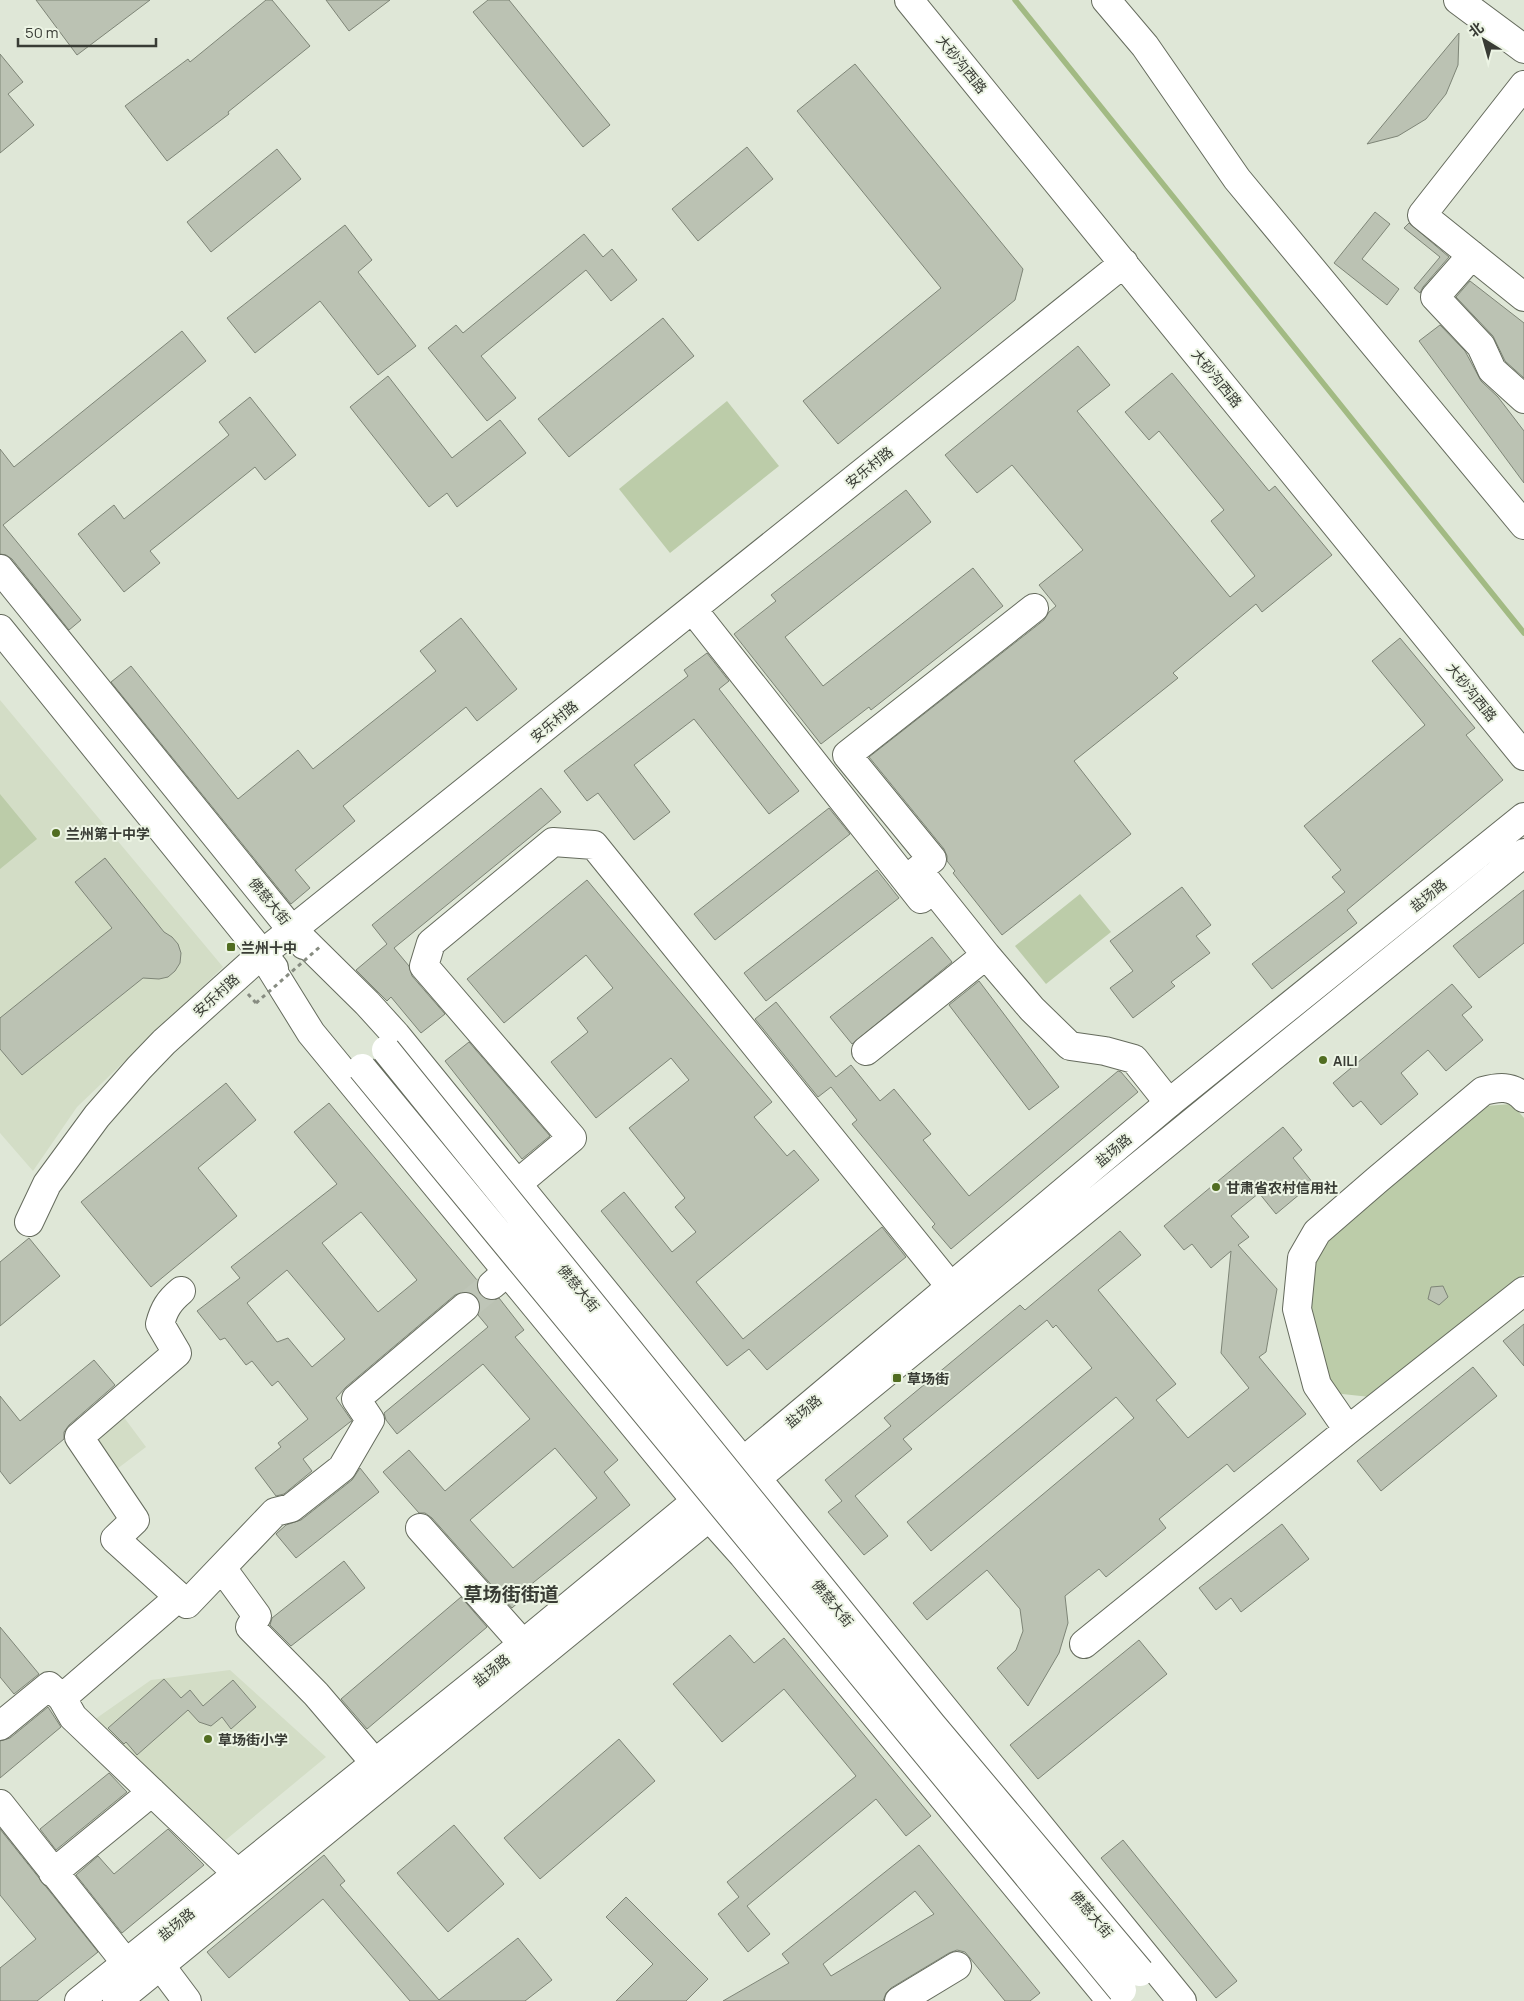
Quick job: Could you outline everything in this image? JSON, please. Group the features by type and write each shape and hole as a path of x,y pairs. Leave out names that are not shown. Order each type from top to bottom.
{"main road":[{"name":"大砂沟西路","path":"909,0 1524,756"},
{"path":"1106,0 1145,46 1237,179 1524,525"},
{"path":"1458,0 1524,49"},
{"path":"1524,85 1422,215 1524,296"},
{"path":"1472,255 1435,297 1481,346 1492,370 1524,399"},
{"name":"安乐村路","path":"29,1222 47,1184 97,1116 164,1042 262,954 1124,263"},
{"name":"佛慈大街","path":"0,569 293,930 386,1050 932,1725 1126,1991"},
{"path":"980,960 918,870 932,859 847,755 1034,608"},
{"path":"692,610 980,960 1070,1046 1105,1051 1134,1059 1169,1103"},
{"name":"佛慈大街","path":"0,629 262,954 362,1068 1126,1991 1164,2001"},
{"name":"盐场路","path":"750,1470 950,1286 1169,1103 1524,817"},
{"path":"518,1184 572,1138 424,966 431,943 553,842 594,845 950,1286"},
{"name":"盐场路","path":"117,2001 750,1470 1524,854"},
{"path":"293,930 385,1022 1182,2001"},
{"path":"262,954 311,1033 499,1279 1126,1991"},
{"path":"866,1051 980,960"},
{"path":"1348,1430 1317,1385 1297,1309 1302,1258 1317,1232 1483,1091 1501,1086 1519,1092 1524,1098"},
{"path":"181,1291 170,1300 164,1309 160,1324 177,1353 79,1437 135,1520 115,1540 183,1600"},
{"path":"1084,1644 1348,1430 1524,1291"},
{"path":"62,1698 222,1568 275,1512 291,1508 342,1468 370,1420 356,1400 465,1307"},
{"name":"盐场路","path":"79,2001 523,1644 703,1509"},
{"path":"420,1528 523,1644"},
{"path":"222,1568 257,1616 250,1627 316,1694 375,1763"},
{"path":"0,1726 50,1686 62,1698 72,1717 238,1874"},
{"path":"53,1873 152,1792"},
{"path":"0,1804 126,1963"},
{"path":"160,1965 187,2001"},
{"path":"899,2001 957,1966"}],"path":[{"path":"256,1003 322,945"}],"shaded area":[{"path":"727,401 779,466 670,553 619,489"},
{"name":"兰州第十中学","path":"0,700 223,967 77,1107 33,1171 0,1133"},
{"path":"0,794 37,839 0,869"},
{"path":"1080,894 1111,932 1046,984 1015,946"},
{"path":"1512,1104 1524,1118 1524,1274 1370,1397 1333,1393 1311,1323 1313,1258 1331,1229 1485,1106"},
{"path":"120,1412 146,1447 109,1475 86,1439"},
{"name":"草场街小学","path":"230,1670 326,1757 222,1843 91,1722 151,1680"}],"building":[{"path":"36,0 150,0 77,55"},
{"path":"266,0 272,0 310,46 228,112 229,114 167,161 125,106 188,59 190,62"},
{"path":"326,0 390,0 349,31"},
{"path":"488,0 509,0 610,125 583,147 473,12"},
{"path":"1459,33 1458,65 1446,94 1426,119 1398,136 1367,144"},
{"path":"0,54 23,82 8,94 34,125 0,153"},
{"path":"855,64 1023,269 1015,300 838,444 803,401 941,288 797,111"},
{"path":"747,147 773,179 698,241 672,209"},
{"path":"277,149 301,179 211,252 187,222"},
{"path":"1375,212 1390,224 1362,259 1399,289 1387,305 1334,263"},
{"path":"1409,223 1449,257 1420,293 1414,288 1440,257 1404,228"},
{"path":"345,225 372,260 358,272 416,346 378,375 320,301 255,353 227,318"},
{"path":"584,234 603,257 612,249 637,280 611,301 586,270 481,356 516,398 487,421 428,348 456,325 463,333"},
{"path":"1470,281 1524,323 1524,378 1505,361 1493,336 1456,297"},
{"path":"663,318 694,356 569,457 538,419"},
{"path":"1440,325 1465,351 1481,381 1498,397 1524,431 1524,483 1419,341"},
{"path":"182,331 206,361 3,525 81,620 69,630 12,559 0,554 0,449 14,467"},
{"path":"1078,346 1110,385 1077,411 1230,597 1255,576 1211,521 1224,510 1159,431 1149,440 1125,412 1172,373 1269,491 1275,486 1332,555 1262,612 1256,604 1173,673 1178,678 1074,761 1131,834 1002,935 953,873 955,871 947,861 944,849 869,757 1044,620 1056,606 1039,585 1083,550 1012,465 977,493 945,455"},
{"path":"388,376 452,458 500,420 526,453 457,507 447,493 429,507 350,407"},
{"path":"250,397 296,455 265,480 255,467 150,551 160,563 124,592 78,534 114,505 124,519 229,435 219,422"},
{"path":"906,490 931,522 785,637 823,686 973,568 1003,606 871,710 869,707 821,744 734,634 776,601 771,595"},
{"path":"461,618 517,689 477,721 466,707 343,806 355,821 295,870 310,888 291,904 111,682 131,666 238,799 298,750 313,769 436,671 420,651"},
{"path":"1400,638 1475,728 1466,735 1503,780 1347,910 1357,923 1272,989 1252,964 1345,892 1332,877 1341,870 1304,826 1425,725 1372,661"},
{"path":"707,653 729,681 719,689 799,791 769,814 694,719 634,765 670,812 634,840 598,793 587,801 564,771 688,676 684,670"},
{"path":"541,788 561,812 394,948 409,966 412,976 445,1014 421,1033 391,997 387,1001 356,970 387,944 372,925"},
{"path":"829,808 850,834 715,940 694,914"},
{"path":"105,858 164,932 178,944 181,953 180,963 168,977 159,979 143,978 22,1075 0,1049 0,1018 112,928 75,882"},
{"path":"877,870 899,898 766,1001 744,973"},
{"path":"587,880 772,1102 754,1117 787,1156 794,1150 819,1180 696,1282 743,1339 882,1227 906,1257 767,1370 749,1349 727,1366 601,1211 624,1192 672,1252 696,1232 675,1207 685,1198 629,1128 689,1080 671,1058 596,1118 551,1062 588,1032 577,1018 613,988 586,955 504,1023 467,979"},
{"path":"1182,887 1211,925 1196,936 1210,953 1171,982 1175,986 1133,1018 1110,988 1133,971 1110,941"},
{"path":"1524,890 1524,943 1479,978 1453,946"},
{"path":"932,937 952,962 852,1044 830,1017"},
{"path":"979,981 1059,1087 1029,1110 949,1005"},
{"path":"1452,984 1472,1007 1462,1015 1483,1040 1446,1071 1428,1050 1401,1073 1418,1094 1381,1125 1361,1101 1353,1107 1333,1083"},
{"path":"776,1002 836,1077 851,1065 880,1101 894,1089 931,1134 923,1140 969,1196 1118,1071 1138,1092 951,1249 932,1227 935,1224 852,1124 857,1120 831,1087 818,1097 755,1019"},
{"path":"469,1042 550,1136 522,1159 445,1061"},
{"path":"226,1083 256,1120 198,1168 237,1216 151,1287 81,1202"},
{"path":"329,1103 477,1280 477,1288 481,1296 487,1300 499,1298 524,1330 515,1337 618,1460 604,1472 630,1505 529,1586 532,1590 512,1608 432,1518 425,1513 419,1513 383,1472 409,1450 445,1491 530,1419 483,1364 397,1434 386,1420 384,1413 488,1327 478,1315 480,1305 477,1297 471,1293 463,1292 455,1295 346,1387 336,1398 352,1421 303,1459 312,1471 284,1494 276,1496 255,1468 281,1447 278,1443 308,1419 278,1381 272,1386 252,1361 246,1365 225,1338 220,1340 197,1311 240,1278 231,1267 337,1184 294,1132","holes":["361,1212 417,1280 378,1312 322,1243","287,1270 345,1339 312,1367 288,1338 277,1342 247,1303","555,1448 597,1498 513,1568 470,1520"]},
{"path":"1283,1127 1302,1150 1293,1158 1313,1183 1276,1214 1259,1193 1231,1216 1249,1237 1238,1245 1277,1289 1266,1352 1259,1357 1306,1414 1234,1472 1227,1464 1159,1519 1166,1528 1106,1577 1099,1569 1065,1596 1068,1623 1059,1653 1028,1706 997,1668 1016,1650 1023,1631 1020,1609 987,1570 927,1620 913,1603 1134,1418 1116,1397 931,1551 907,1522 1092,1368 1056,1325 1053,1328 1047,1320 903,1439 912,1449 855,1496 888,1536 864,1555 828,1512 842,1501 825,1480 891,1426 884,1418 1020,1305 1025,1310 1120,1231 1141,1255 1098,1290 1176,1384 1156,1400 1188,1438 1249,1388 1221,1353 1231,1251 1211,1268 1192,1244 1184,1250 1164,1226"},
{"path":"29,1238 60,1276 0,1326 0,1262"},
{"path":"1443,1286 1448,1297 1439,1305 1428,1299 1431,1287"},
{"path":"1524,1324 1524,1366 1503,1341"},
{"path":"94,1360 115,1385 69,1425 64,1432 64,1439 10,1484 0,1471 0,1396 20,1421"},
{"path":"1473,1367 1497,1396 1381,1491 1357,1461"},
{"path":"360,1468 379,1492 296,1558 276,1534 286,1525 301,1520 352,1480"},
{"path":"1282,1524 1309,1559 1241,1612 1231,1598 1216,1610 1199,1588"},
{"path":"344,1561 365,1588 291,1646 270,1625 272,1618"},
{"path":"461,1597 487,1627 367,1729 341,1699"},
{"path":"0,1627 39,1674 14,1694 0,1677"},
{"path":"730,1635 754,1663 784,1638 931,1816 906,1836 876,1799 747,1906 770,1934 748,1952 718,1914 739,1897 727,1882 856,1776 784,1689 722,1742 673,1684"},
{"path":"1139,1640 1167,1674 1038,1779 1010,1745"},
{"path":"164,1679 181,1698 190,1690 203,1706 233,1680 256,1707 231,1729 222,1717 211,1726 199,1722 188,1710 137,1755 126,1742 124,1744 108,1728"},
{"path":"48,1707 61,1727 0,1778 0,1741 10,1738"},
{"path":"619,1739 655,1781 540,1879 504,1838"},
{"path":"109,1773 127,1792 56,1850 40,1829"},
{"path":"454,1825 504,1884 448,1932 397,1873"},
{"path":"0,1829 98,1952 37,2001 0,2001 0,1968 36,1939 0,1895"},
{"path":"168,1829 204,1865 122,1933 76,1875 98,1856 114,1874"},
{"path":"1123,1840 1237,1981 1216,1998 1101,1858"},
{"path":"919,1845 1040,1993 1030,2001 1005,2001 965,1952 957,1950 891,1988 886,1993 883,2001 723,2001 789,1963 782,1954","holes":["915,1891 934,1914 831,1976 823,1964"]},
{"path":"324,1855 345,1881 340,1885 439,2000 518,1938 552,1980 525,2001 410,2001 323,1899 229,1978 207,1952"},
{"path":"626,1897 708,1979 686,2001 616,2001 653,1964 606,1917"}],"waterway":[{"path":"1015,0 1524,633"}],"tunnel":[{"path":"465,1307 492,1285"}],"place":[{"name":"兰州第十中学","path":"56,833"},
{"name":"兰州十中","path":"231,947"},
{"name":"AILI","path":"1323,1060"},
{"name":"甘肃省农村信用社","path":"1216,1187"},
{"name":"草场街","path":"897,1378"},
{"name":"草场街小学","path":"208,1739"}],"district":[{"name":"草场街街道","path":"511,1594"}]}
